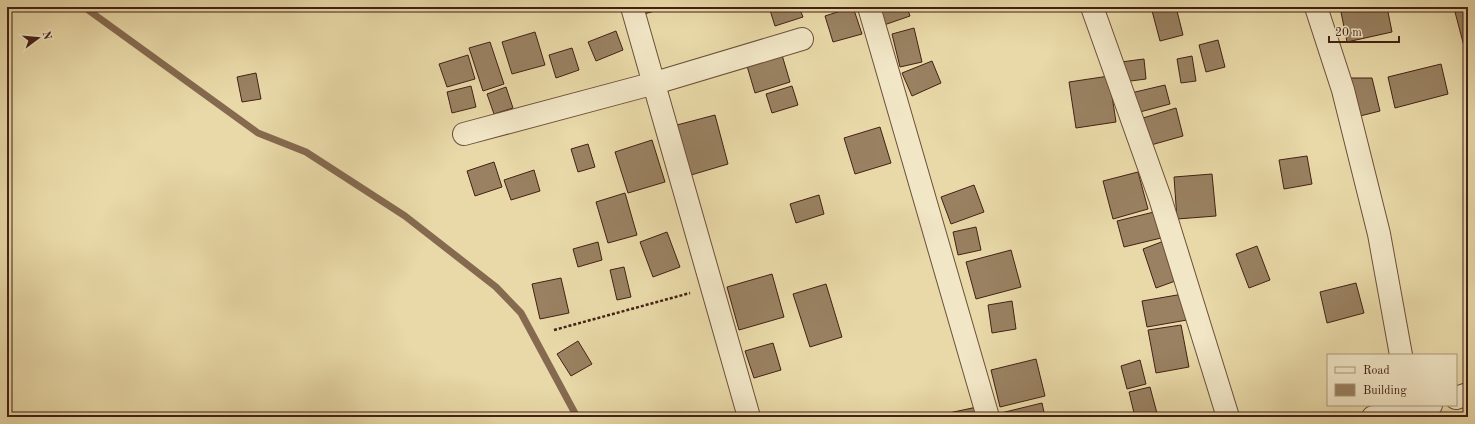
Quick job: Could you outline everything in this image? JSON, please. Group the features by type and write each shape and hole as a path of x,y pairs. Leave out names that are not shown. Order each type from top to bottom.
{"street":[{"path":"632,7 655,83 749,417"},
{"path":"869,7 988,417"},
{"path":"1092,7 1160,198 1228,417"},
{"path":"1316,7 1343,90 1379,234 1401,354"},
{"path":"464,134 655,83 802,39"},
{"path":"1457,398 1468,394"},
{"path":"1373,417 1416,410"}],"path":[{"path":"554,330 712,287"}],"building":[{"path":"642,7 669,7 644,14"},
{"path":"769,7 799,7 803,17 775,26"},
{"path":"853,7 862,34 833,42 825,16"},
{"path":"879,7 907,7 910,16 884,25"},
{"path":"1151,7 1176,7 1183,35 1160,41"},
{"path":"1340,7 1387,7 1392,32 1347,42"},
{"path":"1468,9 1468,49 1465,50 1455,12"},
{"path":"914,28 922,62 900,67 892,34"},
{"path":"616,31 623,50 596,61 588,42"},
{"path":"535,32 545,65 512,74 502,42"},
{"path":"1218,40 1225,67 1206,72 1199,45"},
{"path":"490,42 504,84 483,91 469,48"},
{"path":"572,48 579,70 556,78 549,55"},
{"path":"468,55 475,79 447,87 439,64"},
{"path":"782,55 790,82 755,93 747,66"},
{"path":"1192,56 1196,81 1181,83 1177,59"},
{"path":"1144,59 1146,79 1123,82 1121,62"},
{"path":"932,61 941,83 912,96 902,73"},
{"path":"1441,64 1448,94 1395,108 1388,77"},
{"path":"256,73 261,99 242,102 237,77"},
{"path":"1109,76 1116,122 1076,128 1069,82"},
{"path":"1351,78 1372,78 1380,111 1360,116"},
{"path":"1165,85 1170,104 1136,113 1131,93"},
{"path":"471,86 476,107 452,113 447,92"},
{"path":"792,86 798,105 772,113 766,94"},
{"path":"506,87 513,108 494,114 487,94"},
{"path":"1176,108 1183,136 1151,145 1143,118"},
{"path":"715,115 728,164 691,175 677,125"},
{"path":"880,127 891,163 855,174 844,138"},
{"path":"652,140 665,182 628,193 615,152"},
{"path":"588,144 595,167 578,172 571,149"},
{"path":"1307,156 1312,184 1284,189 1279,160"},
{"path":"494,162 502,187 475,196 467,171"},
{"path":"534,170 540,191 511,200 504,180"},
{"path":"1138,172 1148,209 1113,219 1103,181"},
{"path":"1212,174 1216,216 1177,219 1174,177"},
{"path":"974,185 984,212 951,224 941,197"},
{"path":"625,193 637,235 608,243 596,202"},
{"path":"819,195 824,214 796,223 790,204"},
{"path":"1154,212 1161,238 1124,247 1117,221"},
{"path":"976,227 981,250 958,255 953,232"},
{"path":"667,232 680,267 653,277 640,242"},
{"path":"1164,241 1178,280 1156,288 1143,249"},
{"path":"598,242 602,260 578,267 573,249"},
{"path":"1257,246 1270,280 1249,288 1236,254"},
{"path":"1011,250 1021,287 976,299 966,262"},
{"path":"624,267 631,297 617,300 610,270"},
{"path":"772,274 784,317 739,330 727,287"},
{"path":"561,278 569,313 540,319 532,284"},
{"path":"1356,283 1364,313 1327,323 1320,292"},
{"path":"826,284 842,337 810,347 793,294"},
{"path":"1183,294 1187,320 1147,327 1142,301"},
{"path":"1012,301 1016,329 992,333 988,305"},
{"path":"1181,325 1189,367 1156,373 1148,330"},
{"path":"578,341 592,364 571,376 557,354"},
{"path":"773,343 781,370 754,378 745,351"},
{"path":"1036,359 1045,396 1000,407 991,370"},
{"path":"1140,360 1146,384 1127,389 1121,366"},
{"path":"1150,387 1158,417 1135,417 1129,392"},
{"path":"1042,403 1045,417 1002,417 1001,413"},
{"path":"977,407 980,417 944,417 944,414"},
{"path":"732,413 733,417 718,417"}],"waterway":[{"path":"84,7 258,133 306,152 405,216 496,287 521,313 577,417"}]}
